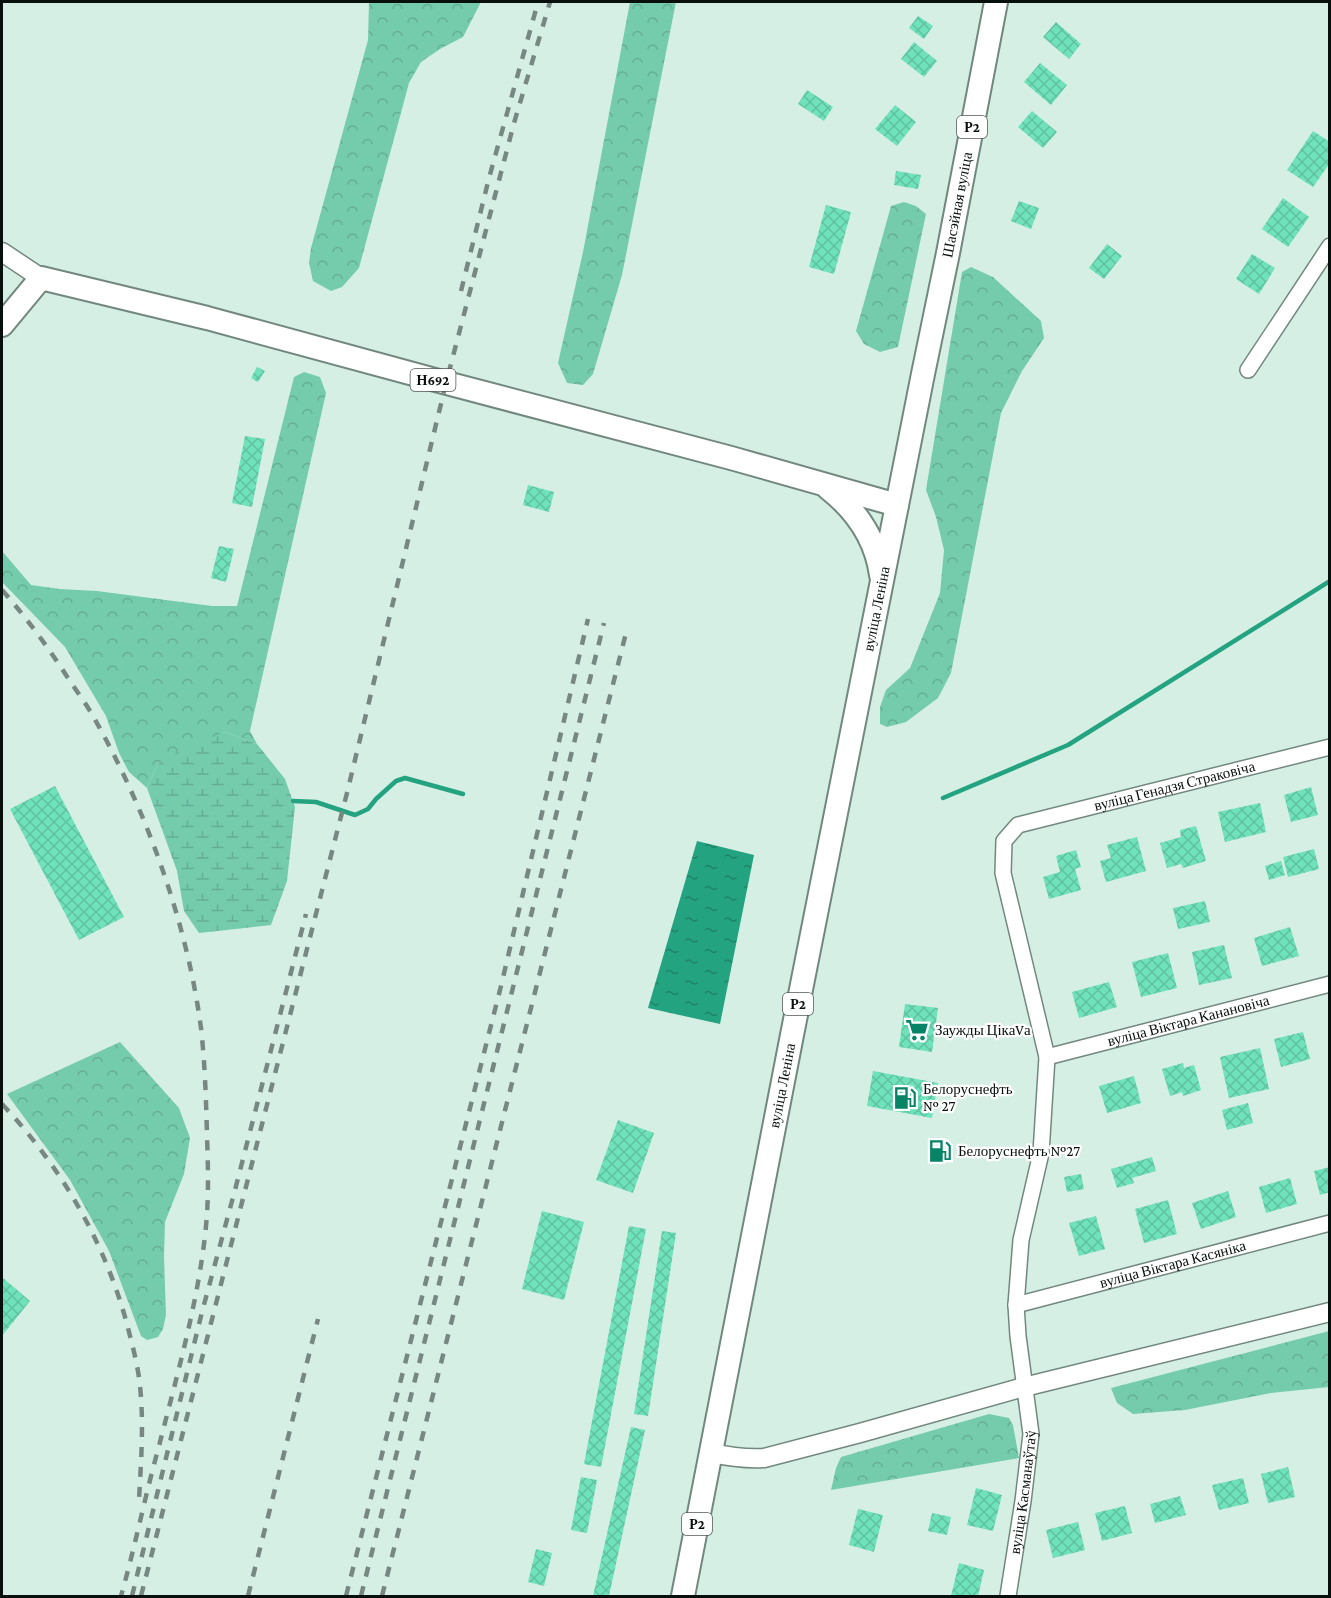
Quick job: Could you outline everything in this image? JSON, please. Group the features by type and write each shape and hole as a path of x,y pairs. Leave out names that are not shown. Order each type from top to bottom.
{"main road":[{"name":"Шасэйная вуліца","path":"897,505 951,241 996,2"},
{"path":"2,325 41,278"},
{"name":"Н692","path":"41,278 207,318 731,458 897,505"},
{"path":"824,485 837,495 861,522 876,553 882,581"},
{"name":"вуліца Леніна","path":"683,1596 897,505"}],"street":[{"path":"1248,370 1329,246"},
{"name":"Н692","path":"2,252 41,278"},
{"name":"вуліца Генадзя Страковіча","path":"1018,825 1329,747"},
{"name":"вуліца Касманаўтаў","path":"1008,1596 1031,1434 1016,1305 1021,1240 1041,1153 1047,1057 1003,873 1004,841 1018,825"},
{"name":"вуліца Віктара Канановіча","path":"1047,1057 1329,984"},
{"name":"вуліца Віктара Касяніка","path":"1016,1305 1329,1223"},
{"path":"712,1453 736,1458 764,1458 1024,1387 1329,1312"}],"green space":[{"path":"369,2 481,2 463,37 421,62 409,83 359,268 342,287 331,291 313,281 309,263 311,248 368,40"},
{"path":"630,2 676,2 622,275 593,374 583,385 567,383 558,363 583,252"},
{"path":"904,202 916,206 926,214 898,347 880,352 864,344 856,331 891,206"},
{"path":"971,267 993,277 1041,321 1044,338 1022,371 1001,413 951,673 938,698 906,722 887,727 880,724 880,707 886,690 910,668 940,593 944,550 936,517 926,490 962,272"},
{"path":"304,372 320,377 326,393 250,731 257,744 225,732 158,764 147,788 129,772 119,753 106,716 65,647 2,582 2,551 31,585 212,606 237,606 294,377"},
{"path":"225,732 257,744 285,779 295,807 287,881 271,925 199,933 184,911 177,871 147,788 158,764 184,748"},
{"path":"120,1042 179,1108 190,1138 184,1174 165,1222 166,1315 163,1329 158,1337 147,1340 141,1336 109,1251 70,1180 7,1094"},
{"path":"1329,1331 1329,1387 1271,1393 1185,1410 1133,1414 1117,1403 1111,1388"},
{"path":"989,1414 1009,1418 1013,1425 1019,1458 831,1490 841,1457"}],"water":[{"path":"697,841 754,855 720,1024 648,1008"}],"building":[{"path":"918,16 933,26 924,39 909,28"},
{"path":"1056,22 1081,44 1069,59 1043,37"},
{"path":"914,42 937,61 924,77 901,59"},
{"path":"1040,63 1067,85 1051,105 1024,82"},
{"path":"807,90 833,107 824,121 798,104"},
{"path":"895,105 916,122 897,146 875,129"},
{"path":"1032,111 1057,132 1043,148 1018,127"},
{"path":"1313,131 1330,142 1330,163 1313,187 1287,170"},
{"path":"896,171 921,175 918,189 894,185"},
{"path":"1283,198 1309,217 1288,247 1262,229"},
{"path":"1019,201 1039,208 1031,229 1011,221"},
{"path":"826,205 851,212 834,274 809,267"},
{"path":"1107,244 1122,256 1104,279 1089,268"},
{"path":"1252,254 1275,268 1259,294 1236,279"},
{"path":"257,367 265,371 258,382 251,378"},
{"path":"245,436 265,439 252,507 232,503"},
{"path":"528,485 554,492 549,512 523,505"},
{"path":"219,546 234,549 226,582 211,578"},
{"path":"55,786 124,917 79,940 10,809"},
{"path":"1311,787 1318,815 1291,822 1284,795"},
{"path":"1260,803 1266,832 1225,842 1218,812"},
{"path":"1196,826 1206,861 1183,868 1181,864 1167,868 1160,843 1181,837 1180,830"},
{"path":"1137,837 1146,871 1106,882 1100,861 1111,858 1107,845"},
{"path":"1314,849 1319,869 1288,877 1283,857"},
{"path":"1076,850 1081,867 1075,869 1081,890 1049,899 1043,877 1060,872 1056,856"},
{"path":"1281,861 1285,875 1269,880 1265,866"},
{"path":"1205,901 1210,922 1178,929 1173,908"},
{"path":"1290,927 1299,956 1262,966 1254,938"},
{"path":"1224,945 1232,978 1199,985 1192,952"},
{"path":"1168,953 1177,988 1141,997 1132,962"},
{"path":"1109,982 1117,1007 1079,1018 1072,992"},
{"path":"905,1004 938,1008 932,1052 899,1047"},
{"path":"1303,1032 1310,1059 1281,1067 1274,1039"},
{"path":"1260,1048 1269,1089 1229,1098 1220,1057"},
{"path":"1183,1063 1184,1068 1194,1065 1201,1090 1183,1096 1182,1092 1170,1096 1162,1069"},
{"path":"873,1071 938,1083 932,1118 867,1106"},
{"path":"1134,1076 1141,1103 1107,1113 1099,1086"},
{"path":"1248,1103 1253,1123 1227,1130 1222,1110"},
{"path":"618,1120 654,1133 633,1193 596,1180"},
{"path":"1152,1157 1156,1171 1132,1178 1134,1183 1117,1188 1111,1169"},
{"path":"1330,1167 1330,1192 1320,1195 1314,1171"},
{"path":"1081,1174 1084,1189 1067,1192 1064,1177"},
{"path":"1290,1178 1297,1204 1266,1213 1259,1187"},
{"path":"1228,1191 1236,1217 1201,1229 1192,1203"},
{"path":"1168,1200 1177,1234 1144,1243 1135,1209"},
{"path":"542,1211 584,1222 564,1300 522,1289"},
{"path":"1096,1216 1105,1249 1079,1256 1069,1223"},
{"path":"629,1226 646,1229 601,1467 584,1464"},
{"path":"662,1231 676,1233 648,1416 634,1414"},
{"path":"2,1277 30,1301 2,1336"},
{"path":"631,1427 645,1430 609,1596 593,1596"},
{"path":"1288,1467 1295,1497 1268,1503 1261,1474"},
{"path":"581,1477 597,1480 587,1533 571,1530"},
{"path":"1243,1478 1249,1503 1219,1510 1212,1485"},
{"path":"976,1488 1002,1495 993,1531 967,1525"},
{"path":"1180,1496 1186,1515 1155,1523 1150,1504"},
{"path":"1125,1506 1132,1533 1102,1541 1095,1513"},
{"path":"858,1509 883,1515 874,1552 849,1545"},
{"path":"932,1513 951,1517 947,1535 928,1531"},
{"path":"1078,1522 1085,1550 1053,1558 1046,1530"},
{"path":"536,1549 552,1553 544,1586 528,1582"},
{"path":"959,1563 984,1570 978,1596 951,1596"}],"waterway":[{"path":"943,798 1068,745 1330,581"},
{"path":"293,801 316,802 355,815 368,809 396,781 405,778 463,794"}],"railway":[{"path":"461,291 489,178 538,2"},
{"path":"141,1596 347,793 446,383 514,123 550,2"},
{"path":"2,590 36,632 87,706 130,789 162,867 175,907 195,988 201,1028 208,1180 203,1254 187,1337 121,1596"},
{"path":"346,1596 501,986 588,619"},
{"path":"361,1596 604,623"},
{"path":"382,1596 627,629"},
{"path":"132,1596 202,1312 306,914"},
{"path":"2,1104 43,1153 78,1206 93,1234 117,1293 133,1347 140,1386 142,1429 139,1500"},
{"path":"248,1596 318,1319"}],"place":[{"name":"Заужды ЦікаVа","path":"917,1030"},
{"name":"Белоруснефть № 27","path":"905,1098"},
{"name":"Белоруснефть №27","path":"940,1151"}]}
